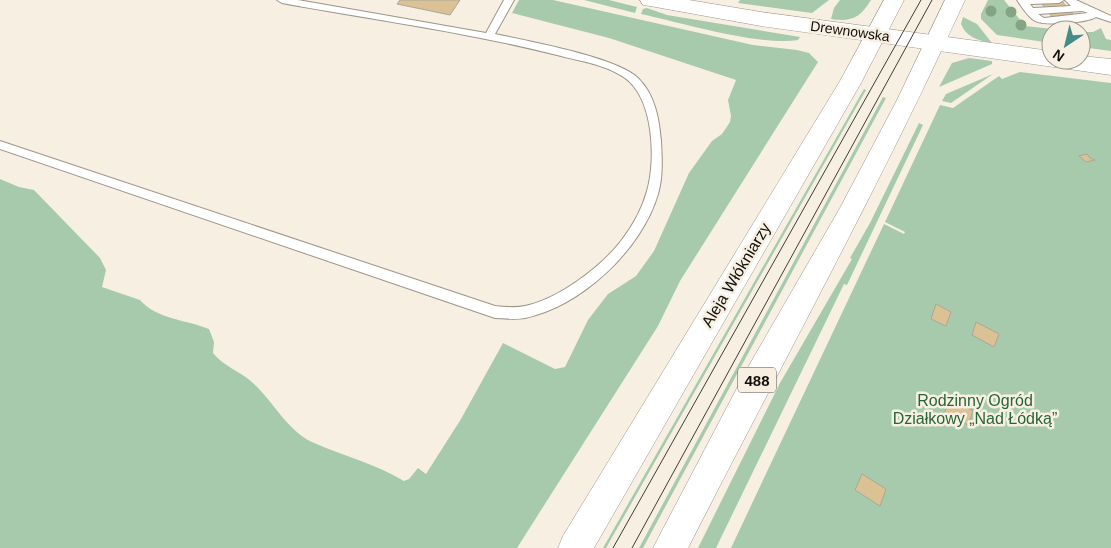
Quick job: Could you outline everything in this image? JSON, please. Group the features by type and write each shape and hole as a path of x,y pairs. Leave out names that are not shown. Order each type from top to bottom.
{"main road":[{"name":"Drewnowska","path":"650,0 1041,59"},
{"name":"Aleja Włókniarzy","path":"575,548 850,83 894,0"},
{"name":"488","path":"670,548 758,379 850,215 908,100 955,0"},
{"path":"1091,65 1111,68"}],"lane":[{"path":"0,146 495,312 517,314 538,309 596,275 615,259 627,243 651,199 656,178 654,128 646,96 640,85 628,75 584,59 490,36 282,0"},
{"path":"490,36 509,0"},
{"path":"1023,1 1059,0"},
{"path":"1070,0 1083,8 1111,19"},
{"path":"1023,1 1036,18 1043,21 1089,17 1095,13"},
{"path":"1031,11 1083,8"}],"green space":[{"path":"519,0 553,0 753,45 797,50 809,53 818,62 680,281 658,326 517,548 0,548 0,179 19,187 34,190 100,258 106,270 102,287 140,300 154,311 163,315 209,329 214,342 213,353 217,358 253,383 303,437 370,464 404,481 409,479 418,468 426,474 461,419 503,343 555,369 565,367 588,320 608,294 636,276 654,251 689,173 712,141 722,134 730,122 731,116 728,100 736,80 609,38 512,13"},
{"path":"584,0 609,0 637,7 635,13"},
{"path":"740,0 829,0 812,13 738,3"},
{"path":"840,0 871,0 859,15 844,20 831,19 834,8"},
{"path":"988,0 1004,0 1025,26 1041,28 1041,42 997,35 981,19 981,14"},
{"path":"647,8 667,15 800,37 798,40 781,41 742,37 641,14 643,9"},
{"path":"963,17 977,24 992,43 978,40 966,32 961,24"},
{"path":"1101,28 1106,39 1111,40 1111,51 1091,48 1091,32"},
{"path":"969,58 992,61 992,64 939,87 952,63"},
{"name":"Rodzinny Ogród Działkowy „Nad Łódką”","path":"1020,72 1111,83 1111,548 731,548 884,224 904,234 905,232 885,222 940,105 953,108 999,76 1002,79"},
{"path":"993,74 951,103 942,101 946,94"},
{"path":"864,89 866,90 606,548 603,548"},
{"path":"883,97 886,98 643,548 639,548"},
{"path":"919,123 923,125 847,285 844,284 716,548 698,548 780,383 852,259 850,258 870,223"}],"building":[{"path":"400,0 460,0 450,15 397,4"},
{"path":"1039,0 1061,0 1078,20 1055,20"},
{"path":"1087,154 1095,160 1086,162 1079,156"},
{"path":"936,304 951,312 946,326 931,319"},
{"path":"976,322 999,334 994,347 972,335"},
{"path":"950,398 973,411 968,425 959,420 957,425 943,417"},
{"path":"862,474 886,489 880,506 855,490"}],"tram line":[{"path":"613,548 921,0"},
{"path":"632,548 932,0"}]}
